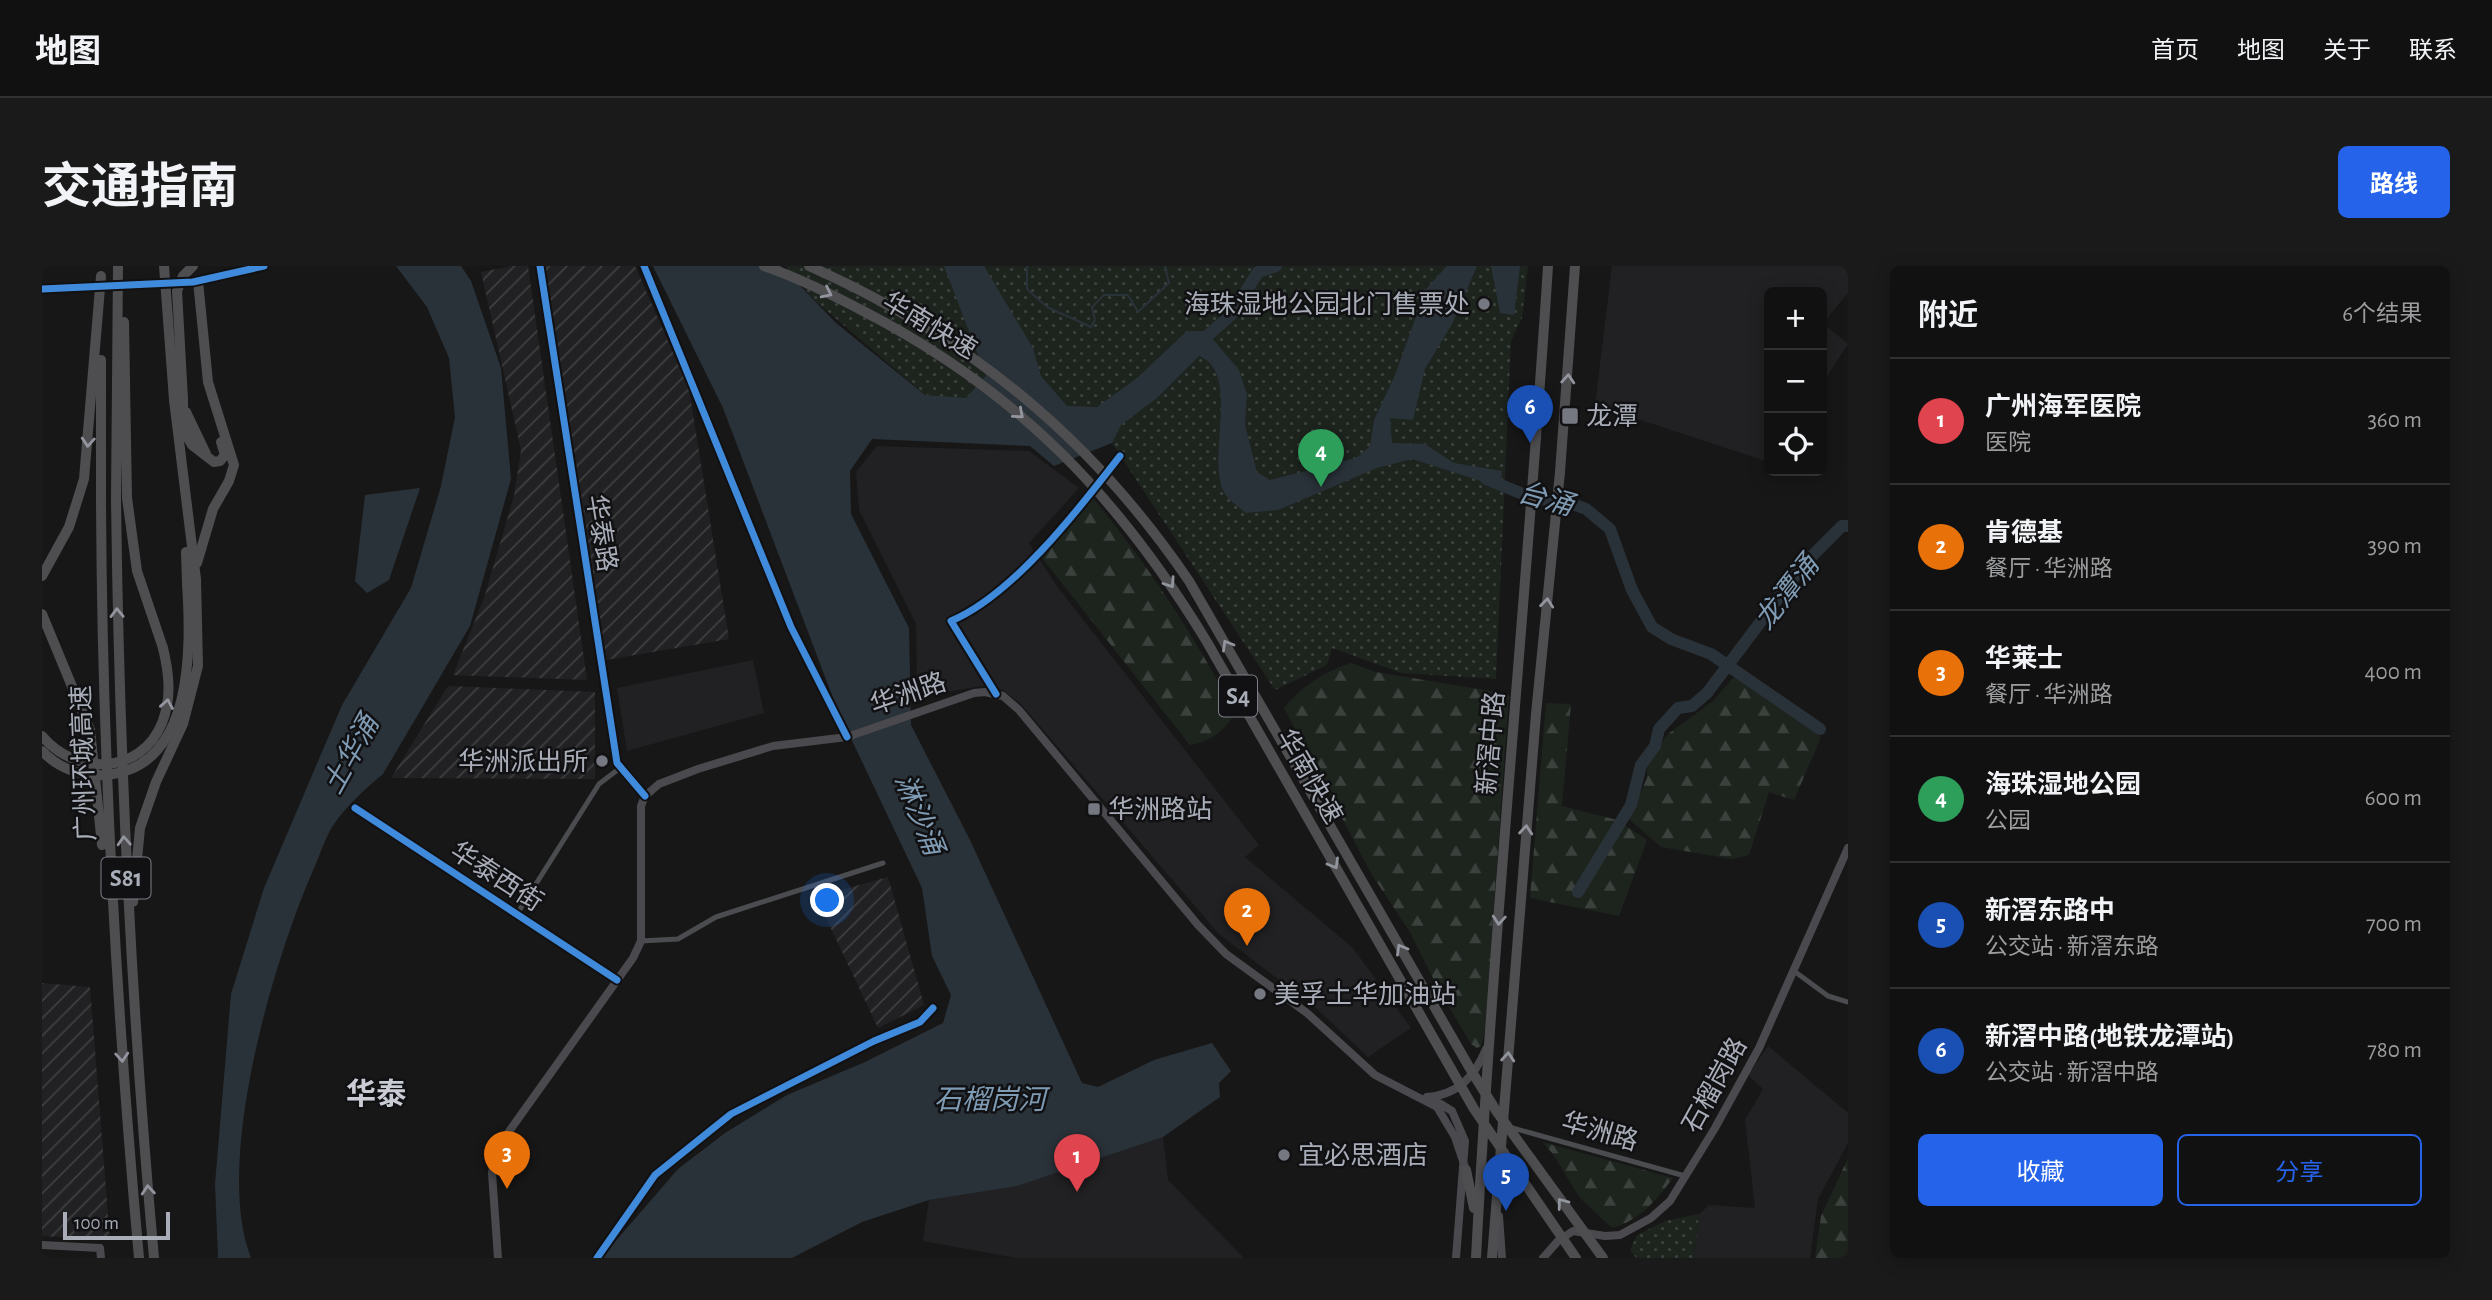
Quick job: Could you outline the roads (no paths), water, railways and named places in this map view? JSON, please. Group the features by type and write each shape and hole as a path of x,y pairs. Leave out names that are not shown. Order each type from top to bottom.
{"highway":[{"name":"广州环城高速","path":"120,266 121,776 134,1018 154,1258"},
{"path":"134,1018 133,909 140,828 156,782 183,724 195,682 199,647 164,266"},
{"path":"42,751 70,770 100,775 128,770 156,751 174,723 185,685 190,649 193,554 178,399 177,291 183,276 193,266"},
{"name":"华南快速","path":"764,266 819,289 901,330 972,377 1056,447 1116,510 1166,577 1207,642 1474,1109 1576,1258"},
{"name":"华南快速","path":"809,266 920,322 991,369 1078,444 1136,507 1189,581 1497,1112 1603,1258"},
{"name":"新滘中路","path":"1478,1224 1491,1022 1536,470 1548,266"},
{"name":"新滘中路","path":"1492,1258 1536,714 1560,472 1575,266"},
{"name":"广州环城高速","path":"101,271 102,671 119,1025 139,1258"},
{"path":"42,576 69,527 82,490 101,271"},
{"path":"196,282 205,392 225,450 223,458 214,462"},
{"path":"193,554 216,503 232,476 234,459 208,382 196,282"},
{"path":"178,399 200,443 214,462"},
{"path":"183,431 192,445 214,462"},
{"path":"42,736 62,754 90,765 115,764 140,752 153,739 166,711 169,685 163,648 137,571 121,498"},
{"path":"192,581 216,503"},
{"path":"42,614 53,645 81,704 92,743 119,1025"},
{"path":"1466,1170 1478,1224 1476,1258"},
{"path":"1467,1258 1478,1224"}],"main road":[{"path":"42,289 196,282 264,266"},
{"path":"644,266 792,627 847,737"},
{"name":"华洲路","path":"645,796 665,781 773,746 847,737 920,709 974,693 996,694"},
{"path":"996,694 1003,696 1019,710 1198,925 1226,954 1307,1013 1375,1075 1428,1101 1444,1115 1463,1156 1466,1170"},
{"path":"498,1258 492,1173 495,1151 617,980 641,941 642,806 645,796"},
{"name":"石榴岗路","path":"1543,1258 1558,1241 1577,1230 1611,1237 1634,1229 1670,1201 1687,1176 1759,1048 1848,848"},
{"path":"1414,1095 1440,1096 1470,1080 1487,1048 1491,1022"},
{"path":"1456,1258 1463,1156"},
{"path":"1497,1183 1503,1258"},
{"path":"42,1245 100,1248 101,1258"}],"street":[{"name":"华泰路","path":"540,266 617,763 645,796"},
{"path":"996,694 951,621 982,605 1064,528 1120,456"},
{"path":"517,914 598,784 620,768"},
{"name":"华泰西街","path":"355,808 617,980"},
{"path":"641,941 678,939 716,917 883,863"},
{"path":"1794,971 1828,996 1848,1002"},
{"path":"597,1258 655,1175 731,1114 874,1041 920,1022 933,1008"},
{"name":"华洲路","path":"1503,1125 1687,1176"}],"water":[{"name":"土华涌","path":"396,266 461,266 471,281 501,368 511,479 470,626 383,774 349,805 332,827 299,905 267,1005 253,1060 244,1116 239,1169 241,1217 251,1258 218,1258 215,1184 231,994 264,888 342,705 411,588 441,486 455,417 449,358 427,307"},
{"name":"石榴岗河","path":"653,266 781,266 836,323 925,395 966,398 986,376 944,266 984,266 1033,348 1041,376 1067,406 1097,407 1137,378 1187,331 1206,331 1239,370 1247,394 1245,425 1257,472 1270,480 1356,458 1370,446 1374,420 1395,375 1426,289 1447,266 1477,266 1452,324 1425,369 1413,420 1390,418 1392,443 1425,444 1454,463 1502,471 1500,487 1412,459 1377,468 1278,510 1246,513 1230,500 1223,490 1218,456 1221,396 1218,379 1211,365 1199,356 1157,398 1121,425 1112,443 1054,466 1030,446 872,439 850,471 851,514 909,628 911,725 970,840 1082,1083 1098,1087 1154,1060 1212,1043 1231,1071 1219,1083 1220,1097 1163,1137 1017,1186 929,1200 862,1222 792,1258 601,1258 678,1169 725,1133 787,1095 865,1062 943,1023 951,995 932,956 922,888 838,711 723,408"},
{"path":"1491,266 1520,266 1514,315 1500,313"},
{"path":"420,488 389,580 367,593 355,581 365,495"}],"waterway":[{"path":"1027,266 1027,289 1047,307 1091,327 1095,320 1092,307 1104,295 1128,295 1138,312 1169,283 1165,266"},
{"name":"台涌","path":"1197,345 1231,315 1258,272 1276,266"},
{"name":"台涌","path":"1486,479 1535,499 1562,500 1586,509 1610,529 1632,590 1652,627 1671,639 1711,654 1820,729"},
{"name":"龙潭涌","path":"1578,892 1631,805 1641,765 1655,746 1659,729 1678,708 1692,706 1707,693 1804,564 1842,526 1848,526"}],"place":[{"name":"海珠湿地公园北门售票处","path":"1484,304"},
{"name":"龙潭","path":"1570,416"},
{"name":"新滘中路(地铁龙潭站)","path":"1530,443"},
{"name":"海珠湿地公园","path":"1321,487"},
{"name":"华洲派出所","path":"602,761"},
{"name":"华洲路站","path":"1094,809"},
{"name":"肯德基","path":"1247,946"},
{"name":"美孚土华加油站","path":"1260,994"},
{"name":"宜必思酒店","path":"1284,1155"},
{"name":"华莱士","path":"507,1189"},
{"name":"广州海军医院","path":"1077,1192"},
{"name":"新滘东路中","path":"1506,1211"}],"district":[{"name":"华泰","path":"376,1094"}],"water label":[{"name":"淋沙涌","path":"920,814"}]}
